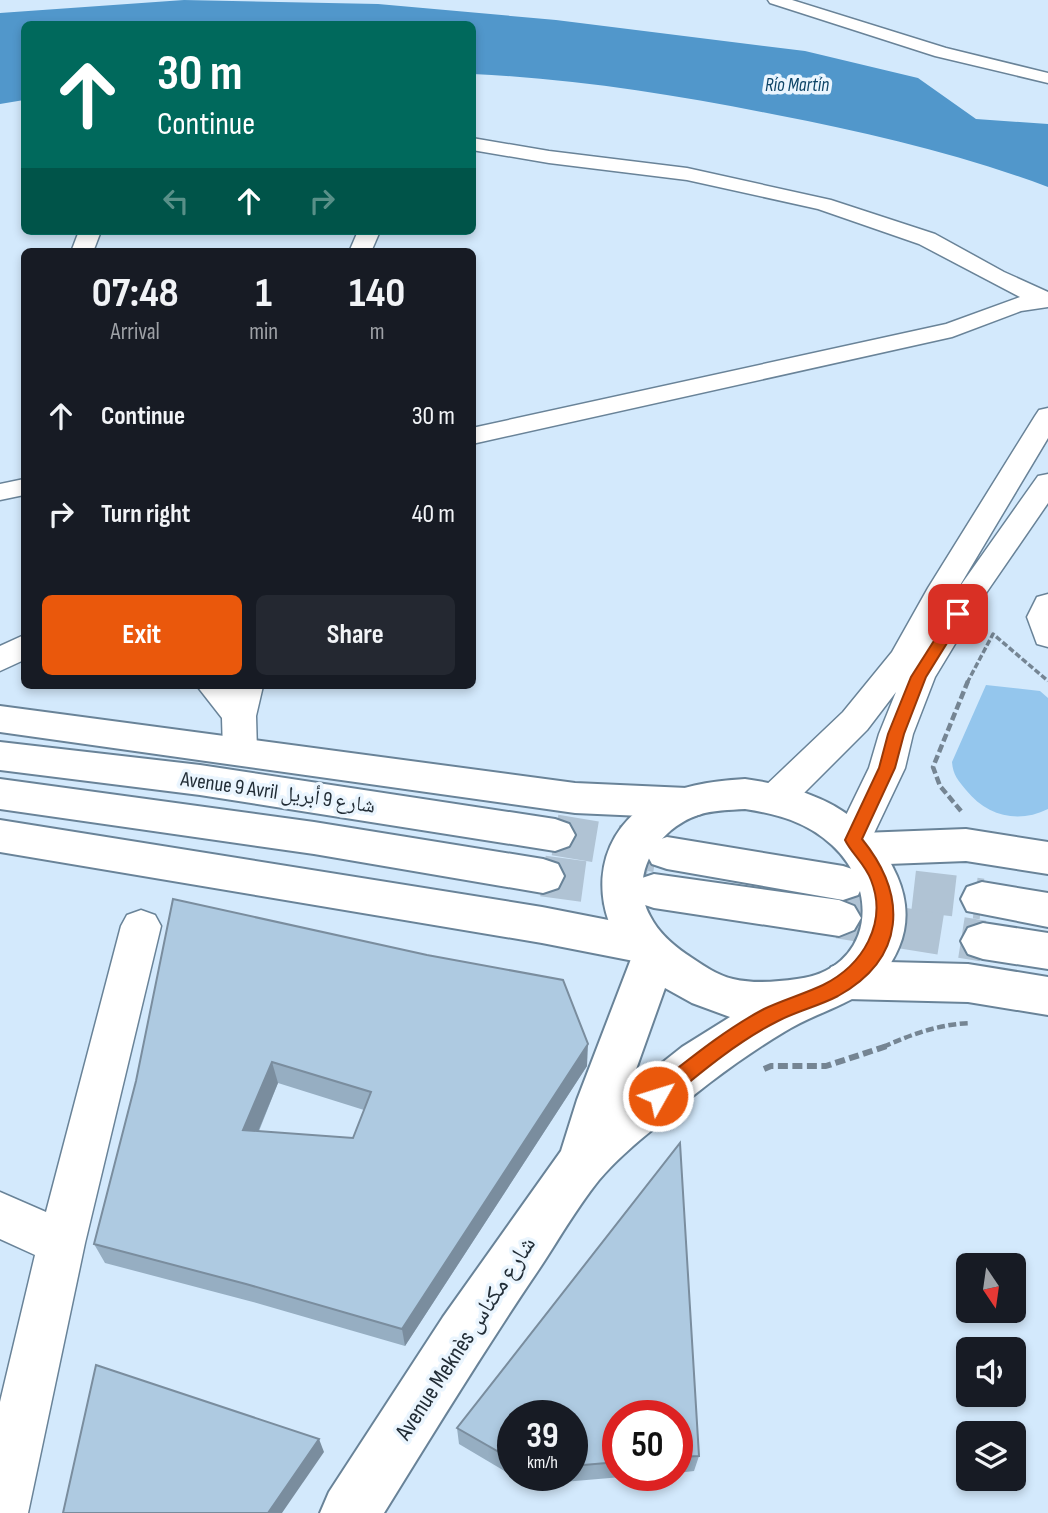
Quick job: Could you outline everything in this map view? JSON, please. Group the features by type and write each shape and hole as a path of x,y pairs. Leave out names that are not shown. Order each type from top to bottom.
{"main road":[{"path":"0,719 242,718 575,798 687,803"},
{"name":"Avenue 9 Avril شارع 9 أبريل","path":"0,756 200,780 555,835"},
{"name":"Avenue 9 Avril شارع 9 أبريل","path":"0,794 314,838 543,876"},
{"path":"831,988 868,961 879,943 885,922 885,902 880,881 849,872 822,817 776,798 745,794 715,795 666,812 638,838 628,856 623,876 623,898 629,919 649,951 690,983 733,999 782,1000 831,988 968,983 1048,996"},
{"path":"0,836 542,925 649,951"},
{"path":"660,872 849,872 966,845 1048,858"},
{"path":"982,899 1048,910"},
{"path":"983,941 1048,951"},
{"name":"Avenue Meknès شارع مكناس","path":"582,1163 649,951"},
{"name":"Avenue Meknès شارع مكناس","path":"350,1513 462,1336 582,1163 699,1062 770,1016 831,988"}],"street":[{"path":"776,0 941,52 1048,78"},
{"path":"476,145 698,176 824,204 928,239 996,277 1046,299"},
{"path":"476,435 952,330 982,321 1027,300 1046,299"},
{"path":"776,798 855,721 905,658 943,588 1048,416"},
{"path":"849,872 887,768 896,734 919,677 971,593 1048,482"},
{"path":"0,492 21,488"},
{"path":"1048,604 1043,617 1048,635"},
{"path":"0,660 21,648"},
{"path":"217,689 242,718"},
{"path":"1,1513 61,1243 141,926"},
{"path":"0,1215 61,1243"}],"path":[{"path":"970,817 952,803 940,786 933,767 968,678 993,634 1048,681"},
{"path":"759,1070 771,1066 826,1066 871,1053 908,1036 949,1024 977,1023"}],"shaded area":[{"path":"986,685 1040,691 1048,698 1048,809 1037,814 1014,816 993,811 974,799 955,774 952,762"}],"water":[{"name":"Río Martín","path":"184,0 378,4 556,20 805,51 918,78 976,119 1048,124 1048,187 914,145 777,115 626,89 476,74 476,21 21,21 21,100 0,104 0,13"}],"building":[{"path":"173,899 427,955 563,980 588,1044 402,1329 94,1244 136,1081","holes":["272,1062 371,1092 353,1138 243,1130"]},
{"path":"680,1143 699,1456 693,1456 693,1400 602,1400 602,1463 588,1465 588,1400 497,1400 497,1451 457,1428"},
{"path":"96,1365 319,1439 268,1513 63,1513"}],"tunnel":[{"path":"555,835 664,853"},
{"path":"543,876 654,891"},
{"path":"852,884 982,899"},
{"path":"839,918 983,941"}],"route":[{"path":"658,1096 699,1062 770,1016 832,989 847,980 868,961 879,943 885,922 885,902 880,881 870,861 853,840 887,768 896,734 919,677 958,614"}]}
